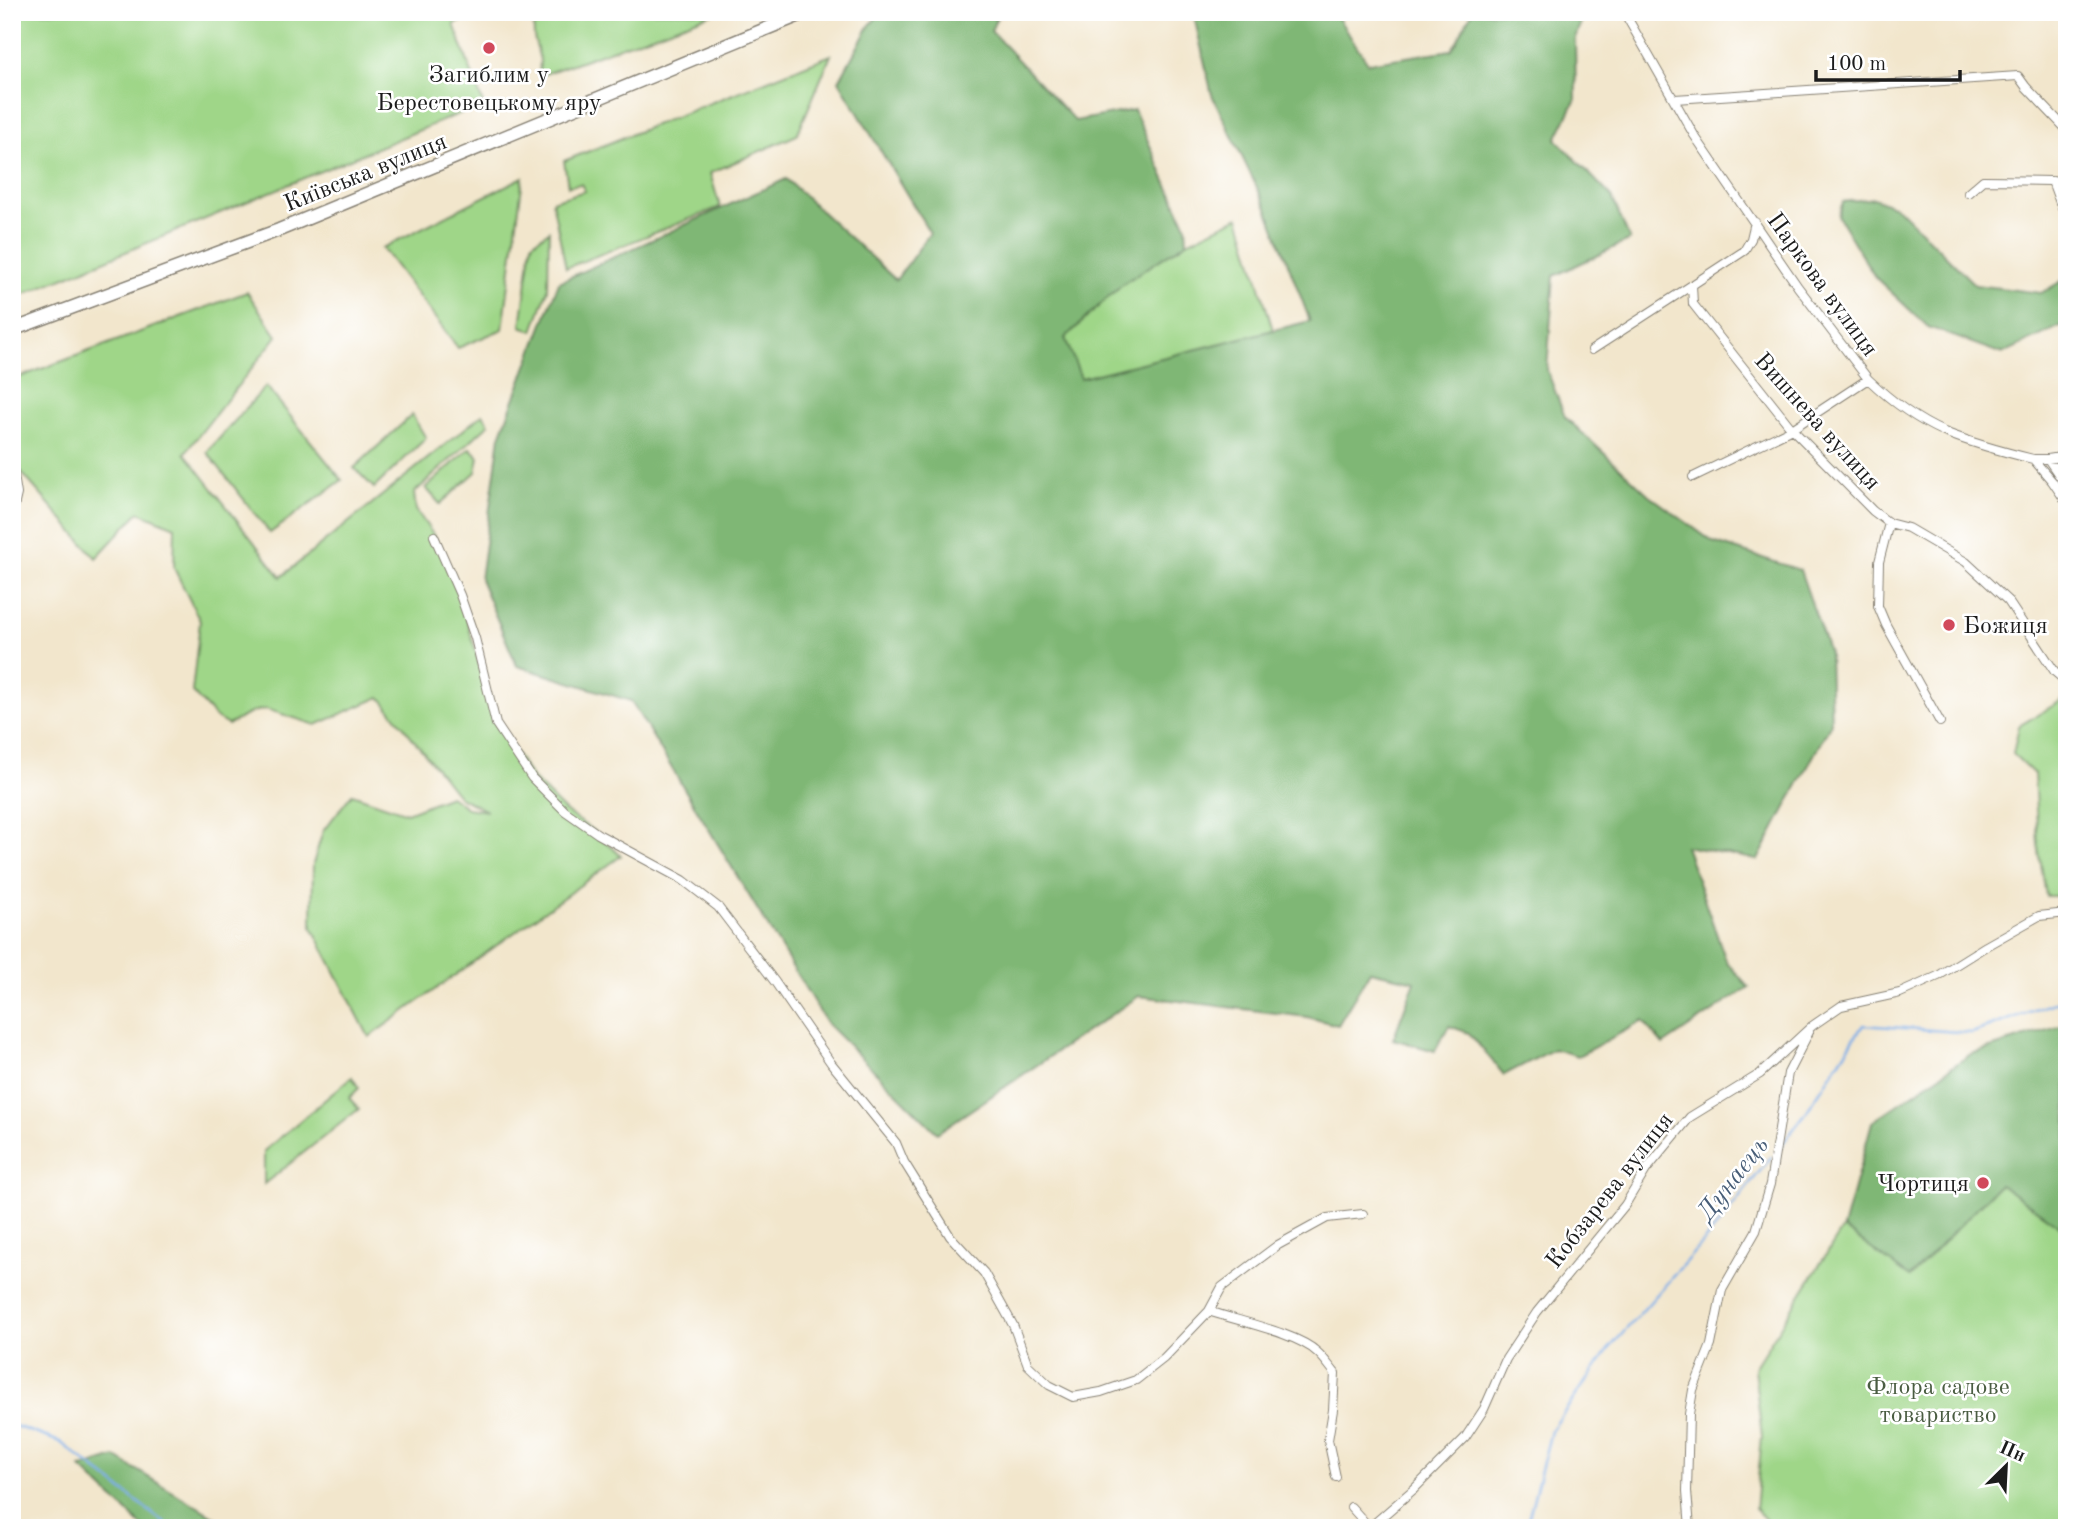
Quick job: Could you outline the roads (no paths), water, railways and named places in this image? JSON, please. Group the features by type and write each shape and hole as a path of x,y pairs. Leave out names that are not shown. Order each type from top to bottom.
{"main road":[{"name":"Київська вулиця","path":"12,330 279,230 807,12"}],"street":[{"name":"Паркова вулиця","path":"1624,12 1694,135 1798,287 1868,379 1882,392 1943,431 2033,459 2067,456"},
{"path":"1675,99 2018,76 2067,130"},
{"path":"1968,193 1983,180 2052,181 2067,184"},
{"path":"2052,181 2062,208 2067,213"},
{"path":"1592,350 1744,251 1751,239 1755,222"},
{"name":"Вишнева вулиця","path":"1692,285 1693,304 1792,429 1872,511 1889,523 1908,528 1966,562 2008,601 2054,672 2067,678"},
{"path":"1693,477 1792,429 1868,379"},
{"path":"2033,459 2067,503"},
{"path":"2048,459 2067,487"},
{"path":"12,463 17,494 12,514"},
{"path":"1889,523 1879,562 1878,606 1940,722"},
{"path":"434,536 460,595 475,638 496,724 532,778 565,811 598,834 683,880 718,907 775,982 831,1063 896,1143 904,1161 950,1236 984,1273 1013,1325 1028,1365 1049,1385 1073,1397 1101,1392 1136,1380 1164,1358 1209,1311 1222,1287 1278,1245 1327,1218 1363,1214"},
{"name":"Кобзарева вулиця","path":"1369,1528 1414,1489 1465,1438 1484,1409 1506,1359 1537,1312 1616,1216 1646,1170 1690,1117 1760,1074 1812,1026 1841,1006 1900,993 1938,976 2039,916 2067,913"},
{"path":"1690,1528 1687,1491 1689,1414 1693,1390 1711,1345 1722,1290 1756,1231 1770,1184 1788,1073 1812,1026"},
{"path":"1209,1311 1262,1326 1316,1350 1335,1373 1334,1409 1328,1440 1336,1477"},
{"path":"1351,1507 1369,1528"}],"waterway":[{"name":"Дунаець","path":"1780,1147 1805,1114 1863,1025 1972,1033 2067,998"},
{"name":"Дунаець","path":"1526,1528 1551,1431 1608,1350 1717,1226 1771,1157"},
{"path":"12,1425 60,1442 171,1528"}],"place":[{"name":"Загиблим у Берестовецькому яру","path":"489,48"},
{"name":"Божиця","path":"1949,625"},
{"name":"Чортиця","path":"1983,1183"}],"park label":[{"name":"Флора садове товариство","path":"1938,1400"}]}
